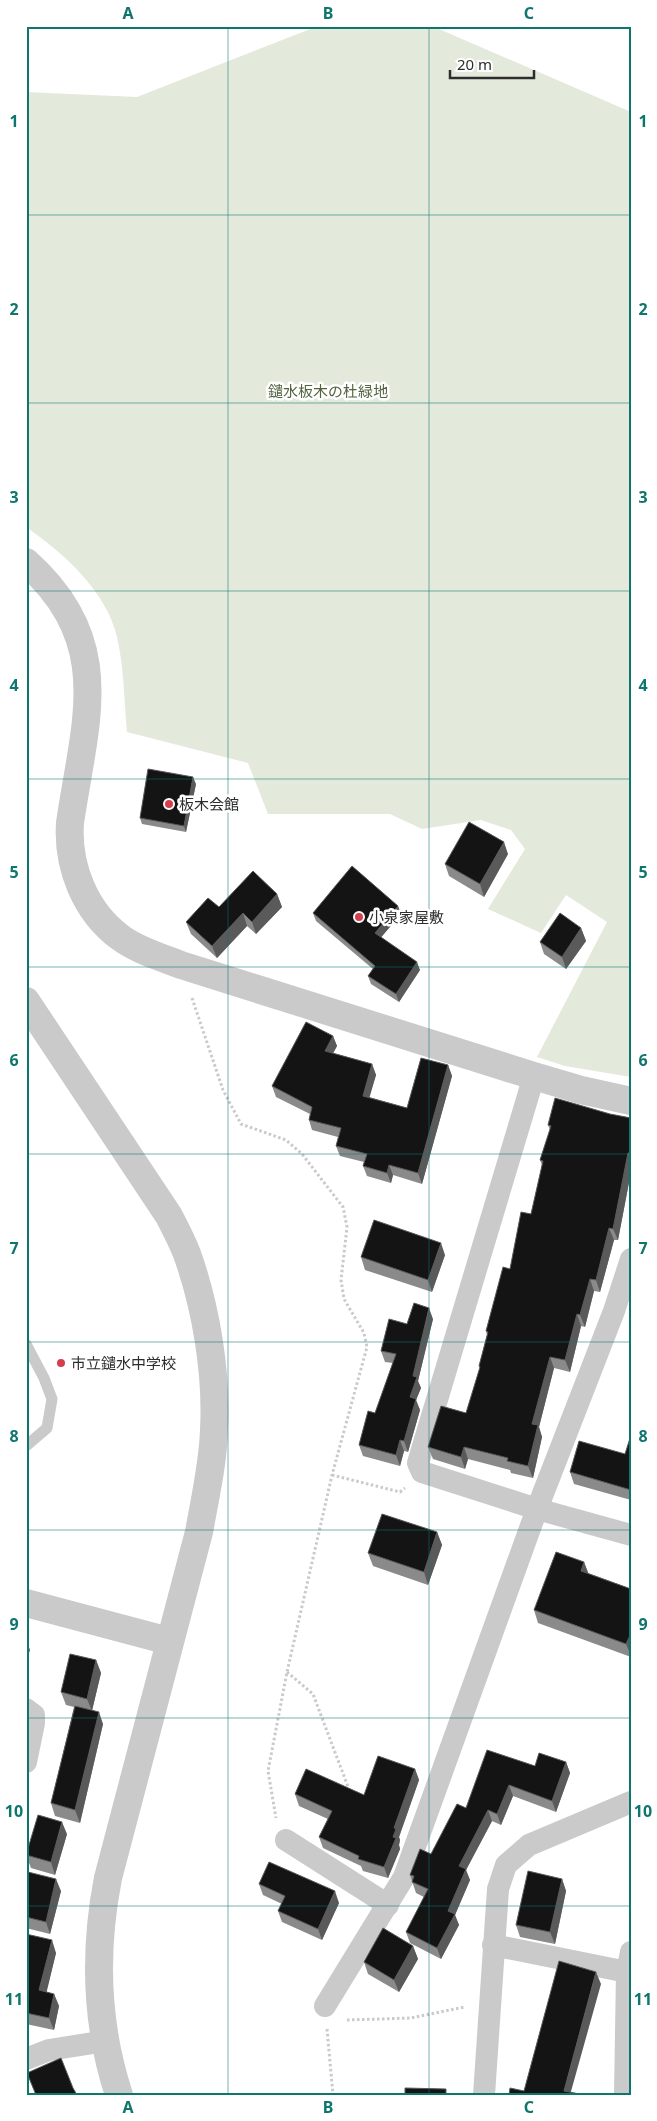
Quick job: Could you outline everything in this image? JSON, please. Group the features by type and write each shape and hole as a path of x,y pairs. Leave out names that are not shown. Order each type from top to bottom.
{"street":[{"path":"26,562 50,586 70,617 83,648 87,666 89,702 68,841 80,888 98,915 121,938 149,953 181,964 534,1076 581,1090 631,1101"},
{"path":"26,1001 169,1216 187,1253 205,1322 213,1377 214,1430 210,1468 199,1532 169,1641 103,1902 99,1960 101,2001 106,2041 119,2095"},
{"path":"534,1076 418,1463 422,1472 537,1509 631,1535"},
{"path":"326,2014 404,1878 537,1509 614,1311 631,1259"},
{"path":"26,1602 169,1641"},
{"path":"26,1709 34,1715 26,1762"},
{"path":"484,2095 498,1889 506,1865 529,1845 631,1802"},
{"path":"286,1840 388,1905"},
{"path":"493,1945 629,1962 625,2095"},
{"path":"26,2059 49,2050 106,2041"}],"lane":[{"path":"26,1344 44,1378 52,1399 47,1428 26,1446"}],"path":[{"path":"181,964 223,1090 241,1124 286,1140 302,1154 343,1207 347,1226 341,1280 344,1299 364,1333 367,1347 332,1475 286,1672 268,1771 278,1824 286,1840"},
{"path":"332,1475 400,1492 422,1472"},
{"path":"286,1672 313,1694 350,1792 355,1797"},
{"path":"333,2095 326,2014 411,2018 490,2002"}],"green space":[{"name":"鑓水板木の杜緑地","path":"318,26 432,26 631,112 631,1077 565,1066 537,1057 607,922 566,895 541,933 488,909 525,849 511,830 481,820 422,829 390,814 268,814 248,763 127,732 121,660 117,637 111,620 93,588 81,574 26,527 26,92 137,97"}],"building":[{"name":"板木会館","path":"148,769 193,777 184,826 140,818"},
{"path":"469,822 504,842 480,884 445,864"},
{"path":"352,866 398,906 375,933 417,962 396,994 368,976 375,966 313,913"},
{"path":"253,871 277,894 252,922 243,913 212,946 186,922 208,898 219,907"},
{"path":"560,913 581,928 562,957 540,942"},
{"path":"306,1022 333,1036 325,1051 372,1064 363,1096 407,1108 421,1058 448,1065 418,1173 389,1165 387,1173 363,1166 367,1154 336,1146 341,1128 309,1120 312,1107 272,1086"},
{"path":"555,1098 631,1118 631,1153 628,1153 613,1229 609,1228 596,1280 590,1279 580,1315 577,1314 565,1360 550,1357 532,1424 538,1425 528,1466 507,1461 508,1458 464,1447 461,1457 428,1447 441,1406 466,1413 480,1367 488,1332 486,1331 503,1267 510,1269 521,1212 531,1214 543,1161 540,1160 551,1126 548,1125"},
{"path":"374,1220 441,1243 428,1280 361,1257"},
{"path":"414,1303 429,1308 413,1376 417,1377 410,1397 416,1399 404,1441 400,1440 396,1455 359,1445 368,1411 375,1413 396,1354 381,1351 389,1319 407,1324"},
{"path":"631,1435 631,1490 570,1472 579,1441 625,1454"},
{"path":"382,1514 437,1532 424,1572 368,1553"},
{"path":"556,1552 584,1562 581,1571 631,1589 631,1633 626,1644 534,1610"},
{"path":"70,1654 96,1660 87,1699 61,1692"},
{"path":"75,1706 99,1712 75,1810 51,1803"},
{"path":"487,1750 535,1766 539,1753 566,1762 552,1801 509,1785 497,1814 488,1810 459,1866 466,1869 448,1911 455,1914 437,1948 406,1932 428,1889 412,1882 414,1876 410,1875 420,1849 431,1854 457,1804 466,1808"},
{"path":"378,1756 415,1769 394,1828 396,1829 393,1837 396,1838 384,1867 358,1859 359,1856 319,1837 332,1811 295,1794 306,1769 364,1795"},
{"path":"38,1815 62,1822 51,1862 26,1855"},
{"path":"269,1862 335,1891 318,1929 278,1911 285,1896 259,1884"},
{"path":"528,1871 562,1879 550,1932 516,1925"},
{"path":"28,1872 56,1879 46,1922 26,1917 26,1878"},
{"path":"383,1928 413,1946 394,1980 364,1962"},
{"path":"26,1934 52,1940 39,1990 54,1994 49,2018 26,2013"},
{"path":"559,1961 596,1972 564,2091 585,2095 509,2095 510,2088 524,2091"},
{"path":"61,2058 77,2095 36,2095 27,2073"},
{"path":"405,2088 446,2089 446,2095 405,2095"}],"place":[{"name":"板木会館","path":"169,804"},
{"name":"小泉家屋敷","path":"359,917"},
{"name":"市立鑓水中学校","path":"61,1363"}]}
